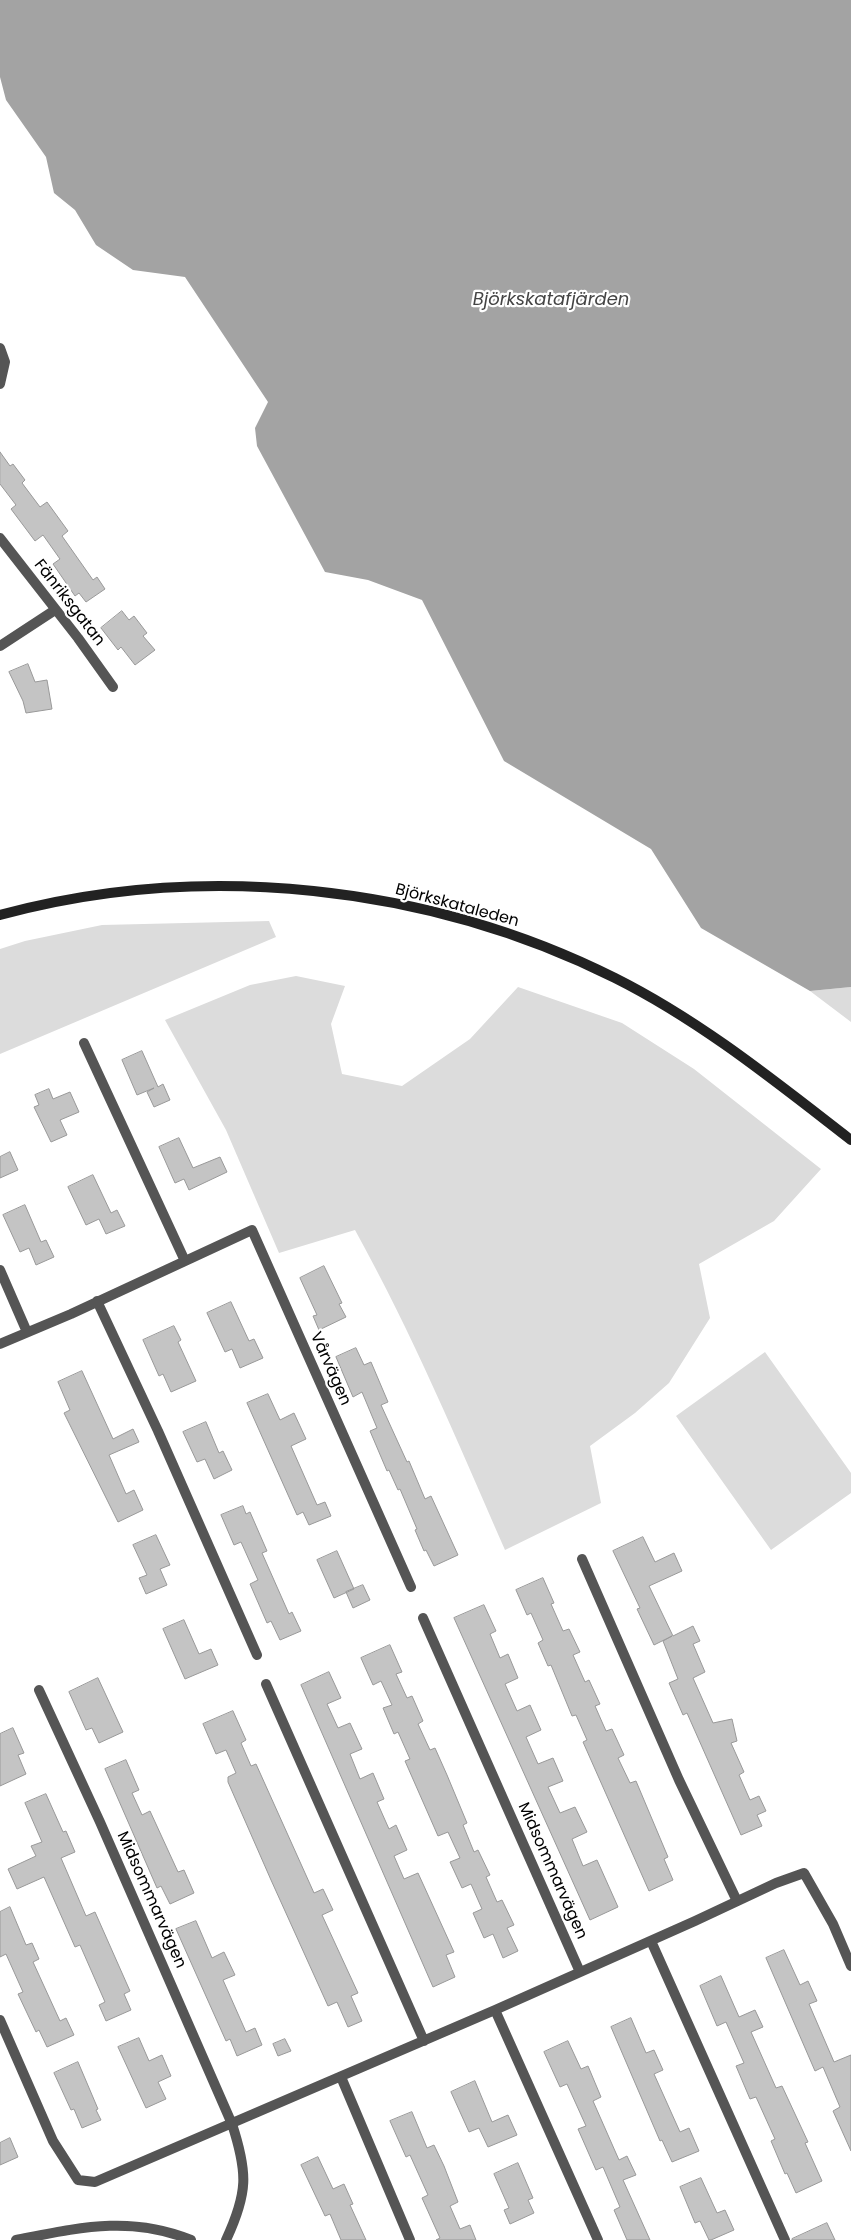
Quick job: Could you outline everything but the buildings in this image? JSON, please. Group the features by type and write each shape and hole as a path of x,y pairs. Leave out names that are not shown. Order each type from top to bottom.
{"main road":[{"name":"Björkskataleden","path":"0,915 54,902 128,891 230,887 308,890 361,897 443,914 531,942 616,978 705,1031 766,1074 851,1140"}],"street":[{"path":"0,348 4,370 0,384"},
{"name":"Fänriksgatan","path":"0,538 113,686"},
{"path":"0,646 55,610"},
{"path":"84,1043 185,1261"},
{"name":"Vårvägen","path":"0,1344 252,1230 411,1587"},
{"path":"0,1270 27,1332"},
{"path":"97,1301 158,1431 257,1655"},
{"path":"582,1558 679,1780 737,1901"},
{"name":"Midsommarvägen","path":"423,1618 580,1972"},
{"path":"266,1684 424,2041"},
{"name":"Midsommarvägen","path":"39,1690 100,1822 232,2124 243,2156 244,2183 237,2216 226,2240"},
{"path":"0,2020 53,2141 78,2180 95,2182 424,2041 651,1941 776,1883 804,1873 833,1924 851,1966"},
{"path":"651,1941 785,2240"},
{"path":"495,2010 598,2240"},
{"path":"340,2077 410,2240"},
{"path":"16,2240 74,2228 112,2224 158,2230 191,2240"}],"shaded area":[{"path":"269,921 276,937 0,1054 0,949 25,941 102,925"},
{"path":"296,976 345,986 331,1024 342,1074 402,1086 470,1039 518,987 622,1023 694,1069 821,1169 774,1221 699,1264 710,1318 669,1383 635,1413 590,1446 601,1503 505,1550 415,1348 355,1230 279,1253 226,1130 165,1020 250,985"},
{"path":"851,987 851,1022 810,991"},
{"path":"765,1352 851,1473 851,1493 771,1550 676,1416"}],"water":[{"name":"Björkskatafjärden","path":"0,0 851,0 851,987 810,991 701,928 651,849 504,761 422,600 368,580 325,572 257,446 255,428 268,402 185,277 133,270 96,245 75,210 54,193 46,157 6,100 0,77"}]}
